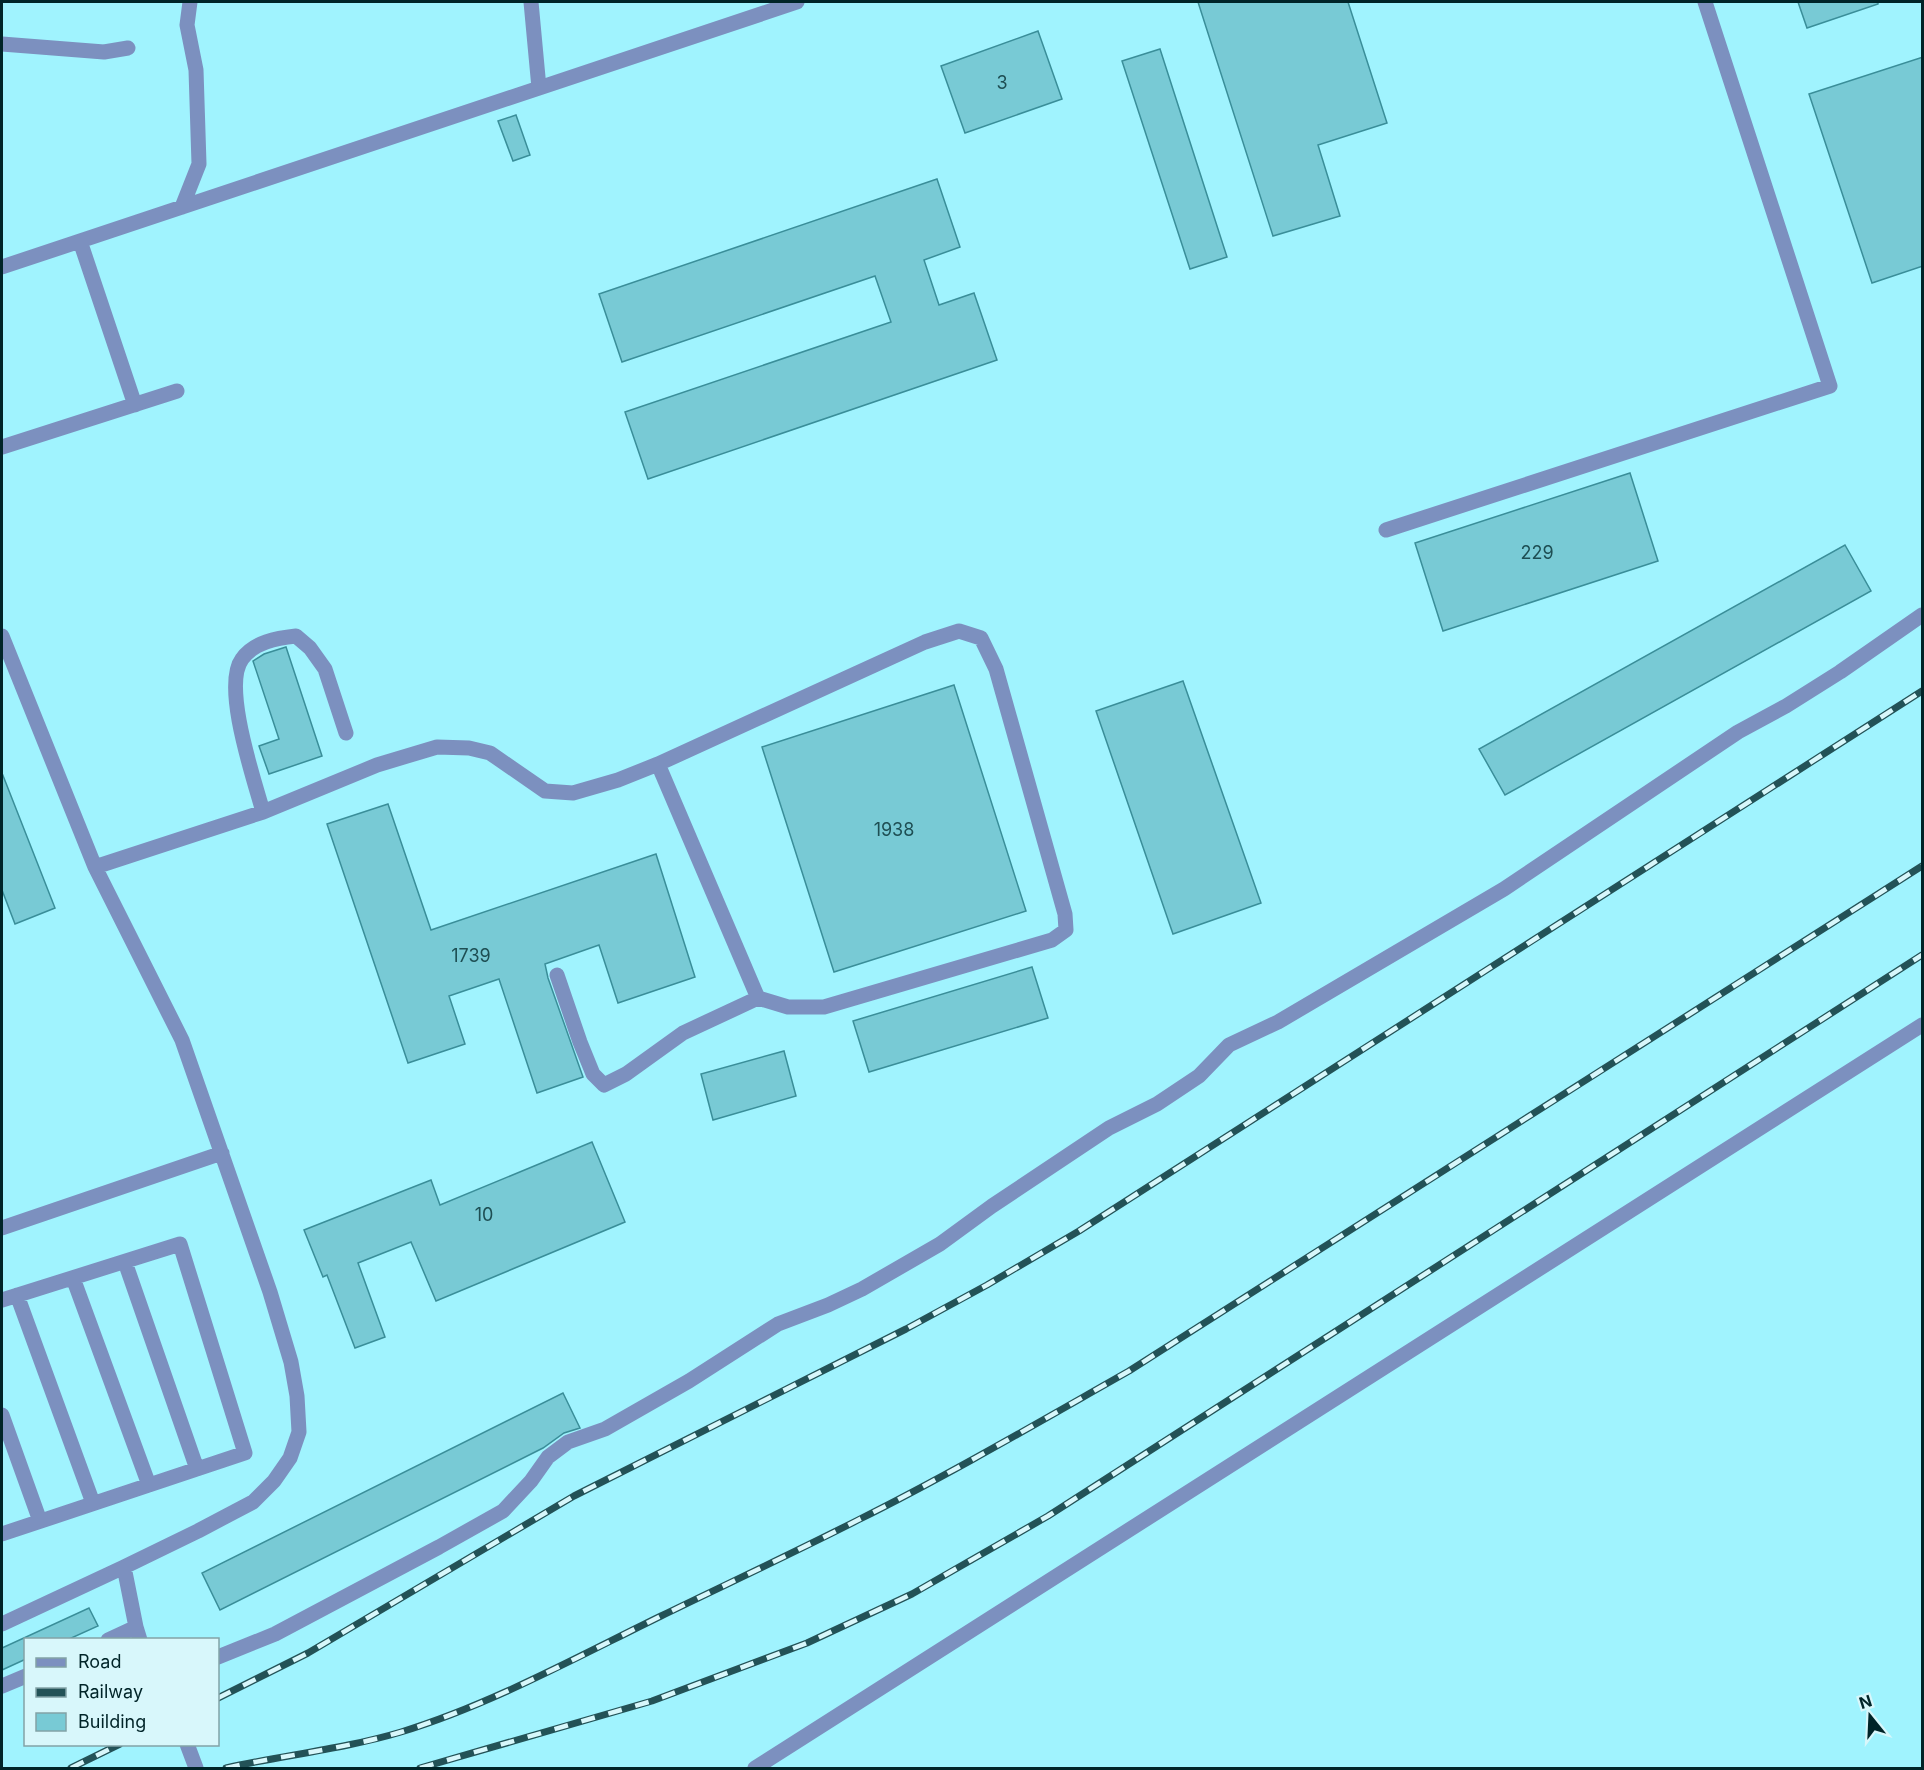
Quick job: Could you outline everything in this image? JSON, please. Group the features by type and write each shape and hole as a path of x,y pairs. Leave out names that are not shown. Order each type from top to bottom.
{"street":[{"path":"182,207 199,164 196,70 187,25 190,2"},
{"path":"531,2 539,88"},
{"path":"2,267 796,2"},
{"path":"1386,530 1830,386 1705,2"},
{"path":"2,44 104,52 128,48"},
{"path":"80,241 135,405"},
{"path":"2,447 177,391"},
{"path":"219,1657 275,1634 429,1553 503,1511 531,1481 548,1457 568,1442 605,1429 689,1382 778,1324 862,1289 940,1244 992,1206 1109,1128 1157,1104 1199,1076 1229,1045 1278,1022 1504,889 1738,732 1786,706 1840,672 1923,615"},
{"path":"95,867 263,812 377,765 437,747 469,748 490,753 545,791 573,794 658,764 925,642 959,631 981,638 996,669 1065,914 1066,930 1052,940 824,1007 788,1007 758,998 683,1034 626,1074 604,1085 593,1074 557,975"},
{"path":"2,636 95,867 182,1040 270,1292 291,1362 297,1396 299,1432 290,1458 274,1481 253,1502 124,1567 2,1624"},
{"path":"263,812 235,698 236,673 241,659 253,647 277,638 296,636 310,648 325,669 346,733"},
{"path":"658,764 758,998"},
{"path":"755,1768 1923,1025"},
{"path":"2,1228 222,1153"},
{"path":"2,1300 180,1244 245,1453 2,1534"},
{"path":"125,1262 197,1469"},
{"path":"73,1278 149,1485"},
{"path":"17,1295 93,1503"},
{"path":"2,1415 40,1521"},
{"path":"118,1638 138,1634 124,1567"},
{"path":"2,1686 24,1677"},
{"path":"188,1746 196,1768"}],"building":[{"path":"1198,2 1348,2 1387,123 1318,145 1340,216 1273,236"},
{"path":"1798,2 1878,2 1878,4 1807,28"},
{"path":"1038,31 1062,99 965,133 941,66"},
{"path":"1160,49 1227,257 1190,269 1122,61"},
{"path":"1923,57 1923,266 1872,283 1809,94"},
{"path":"516,115 530,155 513,161 498,121"},
{"path":"937,179 960,247 924,260 939,305 974,293 997,360 648,479 625,412 891,322 875,276 622,362 599,294"},
{"path":"1630,473 1658,561 1443,631 1415,543"},
{"path":"1845,545 1871,591 1505,795 1479,749"},
{"path":"286,647 322,756 269,774 259,746 279,739 253,661 264,654"},
{"path":"1183,681 1261,903 1173,934 1096,711"},
{"path":"954,685 1026,911 834,972 762,747"},
{"path":"2,773 55,908 15,924 2,890"},
{"path":"388,804 431,930 656,854 695,977 618,1003 599,945 545,964 583,1077 537,1093 499,979 449,996 465,1044 408,1063 327,824"},
{"path":"1032,967 1048,1018 869,1072 853,1021"},
{"path":"784,1051 796,1096 713,1120 701,1074"},
{"path":"592,1142 625,1222 436,1301 411,1242 358,1263 385,1337 355,1348 327,1275 323,1277 304,1230 431,1180 440,1205"},
{"path":"563,1393 580,1428 564,1433 543,1448 220,1610 202,1573"},
{"path":"89,1608 98,1626 71,1638 24,1638 24,1660 2,1670 2,1648"}],"railway":[{"path":"219,1698 308,1653 574,1496 906,1329 1079,1231 1922,691"},
{"path":"226,1768 379,1738 467,1708 565,1664 834,1532 926,1484 1129,1371 1922,866"},
{"path":"420,1768 652,1701 807,1643 912,1594 1048,1516 1922,955"},
{"path":"71,1768 116,1746"}]}
